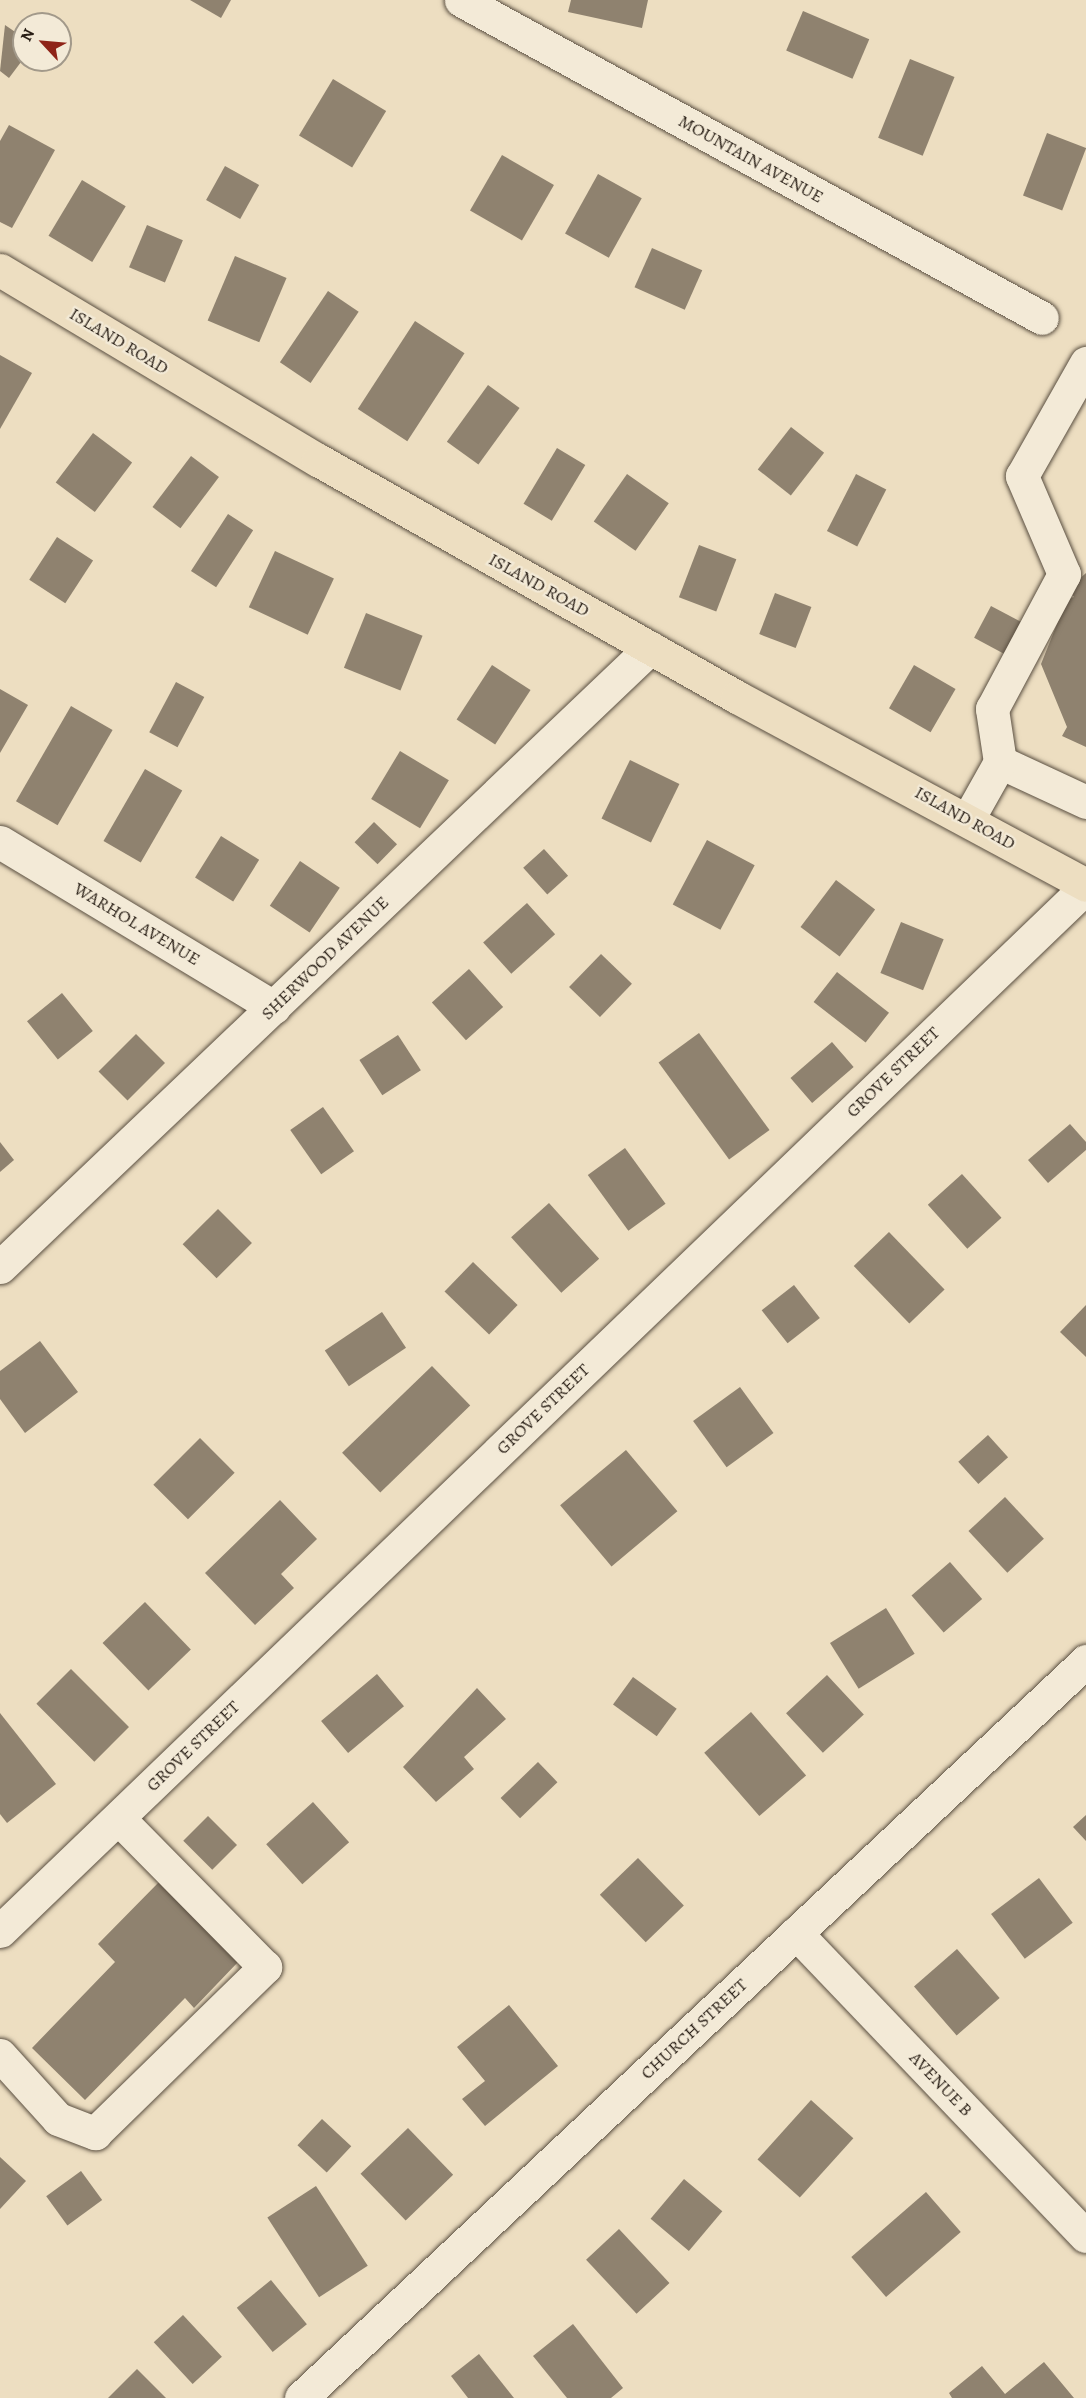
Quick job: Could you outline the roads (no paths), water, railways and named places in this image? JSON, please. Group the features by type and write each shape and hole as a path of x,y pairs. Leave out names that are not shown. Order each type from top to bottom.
{"main road":[{"name":"ISLAND ROAD","path":"0,270 318,460 650,648 968,819 1086,886"}],"street":[{"name":"MOUNTAIN AVENUE","path":"461,0 1041,318"},
{"path":"968,819 1000,762 992,709 1064,574 1023,476 1086,363"},
{"name":"SHERWOOD AVENUE","path":"0,1268 650,648"},
{"path":"1000,762 1086,802"},
{"name":"WARHOL AVENUE","path":"0,842 274,1007"},
{"name":"GROVE STREET","path":"0,1931 1086,886"},
{"name":"CHURCH STREET","path":"301,2398 1086,1661"},
{"path":"0,2055 58,2119 95,2133 265,1967 118,1818"},
{"name":"AVENUE B","path":"796,1933 1086,2236"}]}
